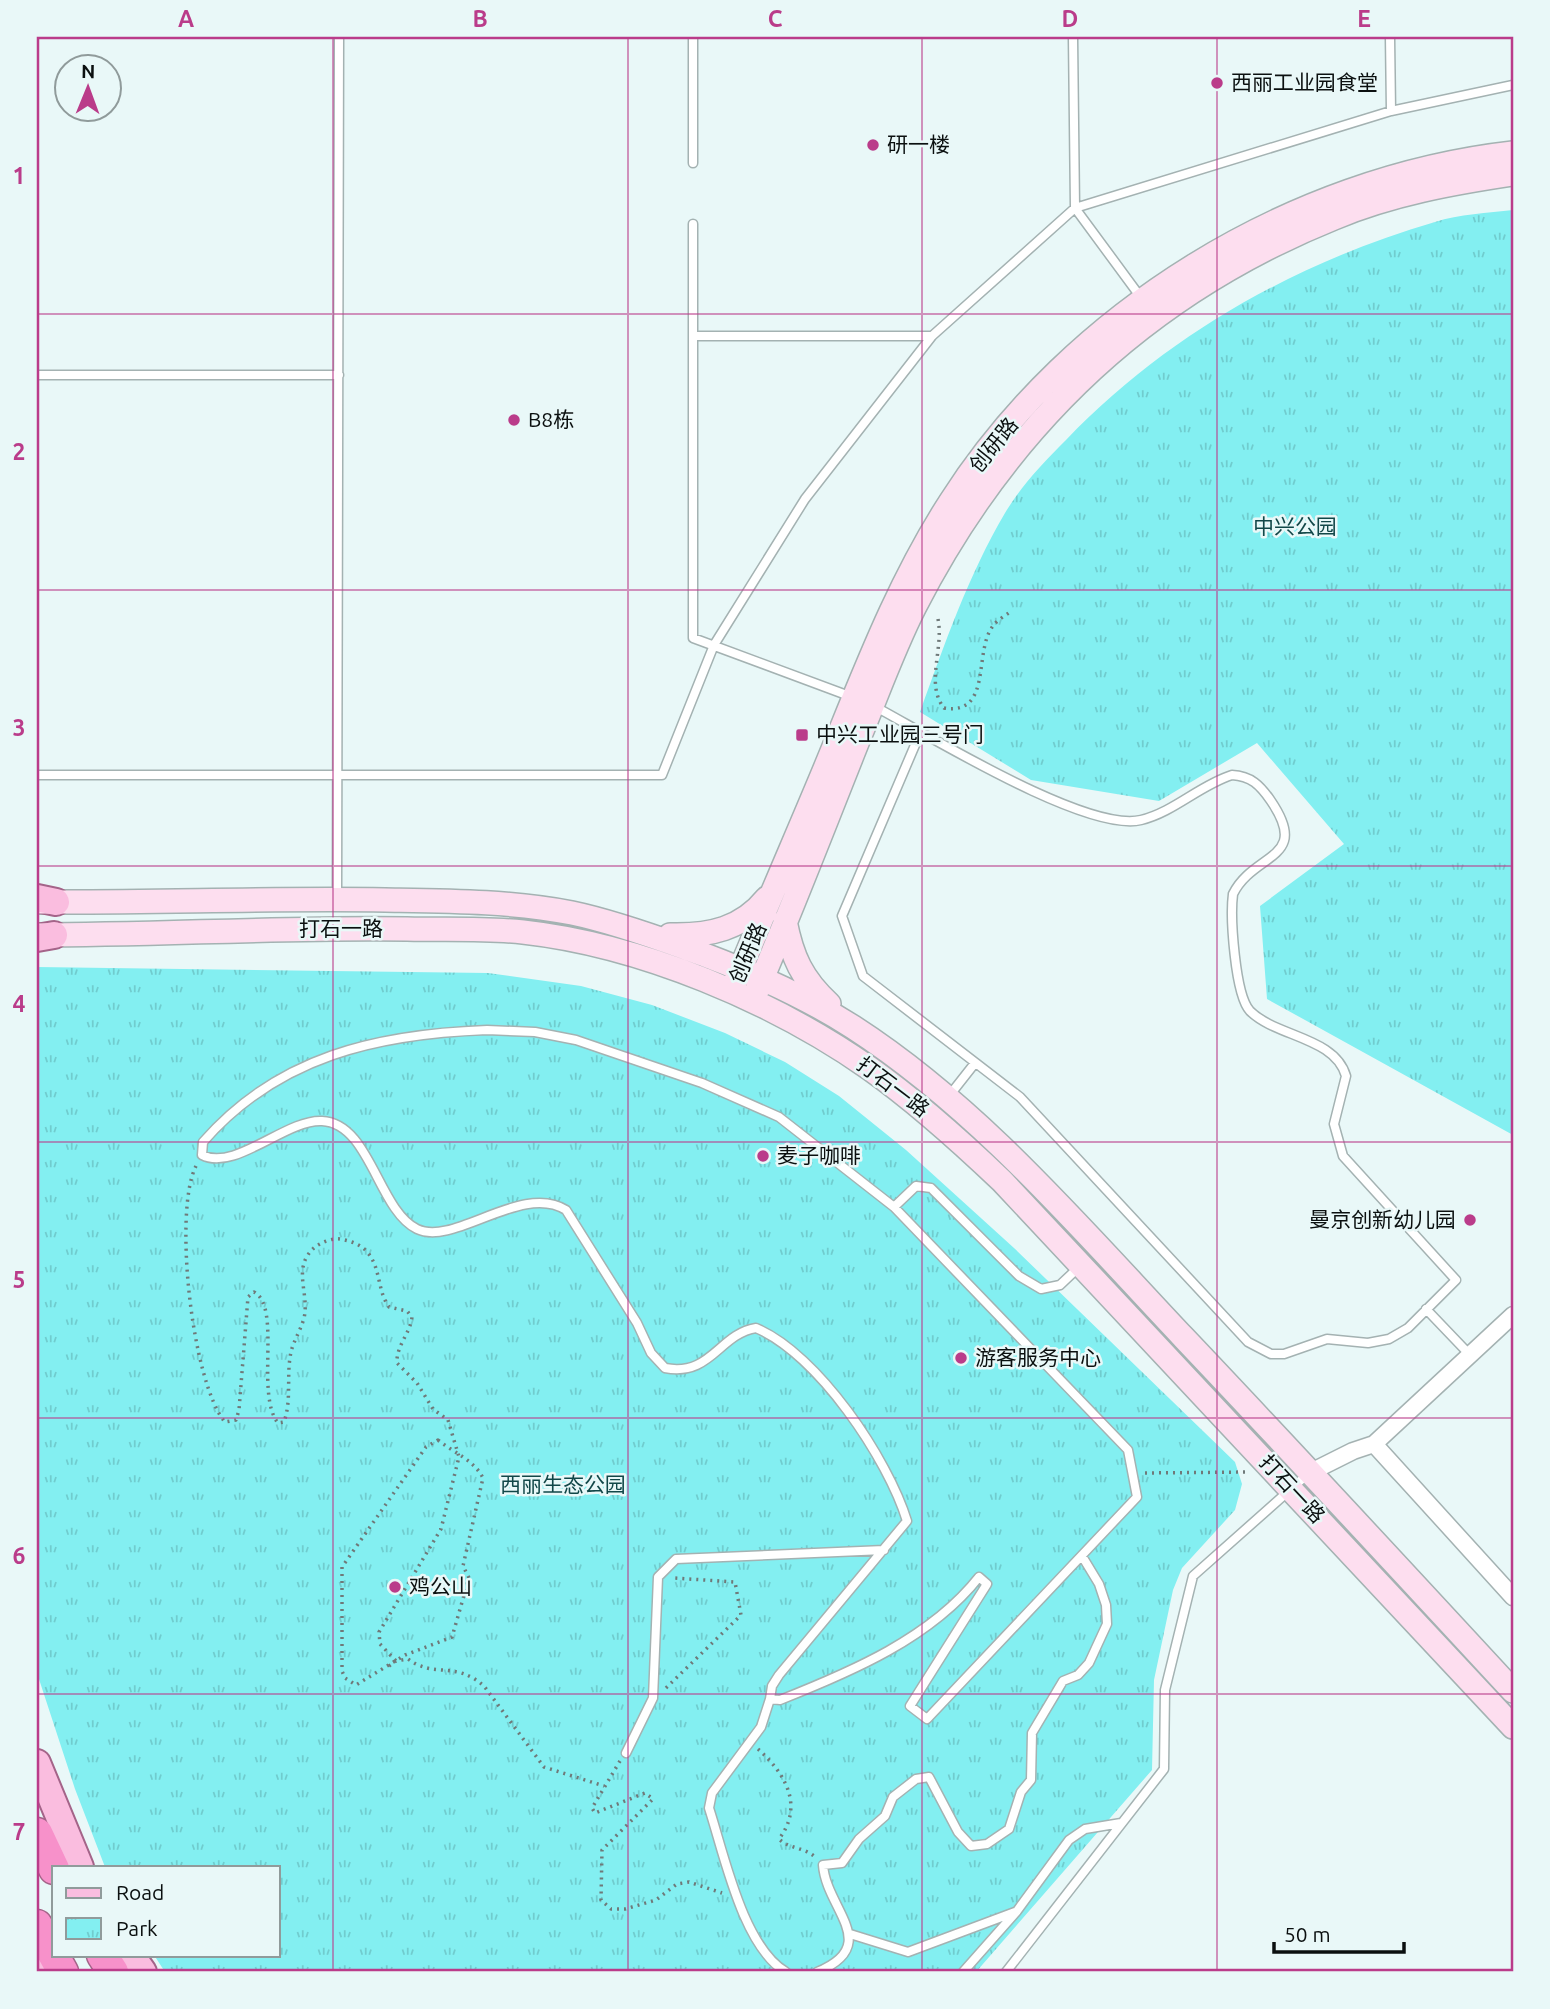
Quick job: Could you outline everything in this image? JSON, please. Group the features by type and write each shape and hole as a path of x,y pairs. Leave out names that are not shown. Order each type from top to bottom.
{"highway":[{"path":"37,1833 53,1866"},
{"path":"37,1925 52,1953"},
{"path":"53,1956 62,1972"},
{"path":"103,1956 113,1972"}],"main road":[{"name":"创研路","path":"752,1002 785,921 863,702 895,599 952,499 992,445 1050,380 1233,244 1290,214 1349,191 1419,170 1513,153"},
{"name":"创研路","path":"1149,309 1336,217 1449,184 1513,174"},
{"name":"创研路","path":"731,993 776,887 863,702"},
{"path":"650,935 698,936 734,926 758,910 776,887"},
{"name":"打石一路","path":"43,900 337,899 517,905 609,922 650,935 740,969 855,1028 948,1099 1029,1175 1311,1472 1513,1691"},
{"path":"785,921 794,960 802,975 855,1028"},
{"name":"打石一路","path":"42,936 313,928 521,932 556,936 625,954 778,1013 843,1051 932,1115 1002,1181 1513,1727"},
{"path":"37,1763 80,1866"},
{"path":"132,1956 143,1972"}],"street":[{"path":"1311,1472 1353,1451 1374,1444 1513,1315"},
{"path":"1374,1444 1513,1597"}],"lane":[{"path":"337,899 339,37"},
{"path":"693,37 693,163"},
{"path":"1073,37 1075,208 1149,309"},
{"path":"1390,37 1391,111"},
{"path":"37,775 662,775 714,645 805,499 932,336 1075,208 1391,111 1513,85"},
{"path":"693,223 692,638 863,702 921,731 1029,788 1107,820 1139,821 1154,816 1232,775 1244,776 1263,789 1286,828 1285,842 1278,854 1239,883 1233,894 1241,996 1256,1016 1329,1053 1344,1067 1346,1086 1334,1124 1343,1156 1456,1280 1399,1334 1379,1342 1327,1339 1284,1354 1259,1349 1248,1342 1020,1097 863,976 842,916 921,731"},
{"path":"693,336 932,336"},
{"path":"37,375 339,375"},
{"path":"770,1699 780,1700 850,1670 931,1625 954,1608 979,1577 987,1584 910,1706 927,1719 1137,1497 1128,1450 894,1207 779,1117 757,1105 618,1053 535,1032 452,1031 345,1050 275,1079 246,1100 203,1142 202,1155 211,1160 232,1156 316,1121 337,1124 346,1130 364,1153 394,1205 416,1229 425,1232 442,1231 529,1205 557,1204 566,1210 637,1324 651,1353 665,1368 690,1369 704,1362 747,1330 756,1328 766,1332 797,1357 844,1407 873,1449 898,1494 907,1521 779,1675 772,1686 761,1727 709,1800 741,1905 764,1955 786,1972"},
{"path":"948,1099 975,1062"},
{"path":"894,1207 916,1186 931,1188 1019,1276 1041,1289 1060,1285 1081,1265"},
{"path":"1426,1310 1470,1355"},
{"path":"1006,1972 1164,1769 1165,1690 1194,1576 1284,1480 1311,1472"},
{"path":"626,1753 653,1698 658,1577 676,1559 884,1550"},
{"path":"817,1972 842,1958 848,1950 850,1934 824,1882 823,1865 842,1863 859,1839 885,1816 893,1797 923,1776 933,1782 958,1832 971,1846 987,1844 1009,1829 1021,1792 1031,1780 1032,1733 1063,1681 1077,1675 1089,1663 1107,1624 1106,1605 1099,1584 1082,1556"},
{"path":"963,1972 1017,1910 1076,1833 1121,1823"},
{"path":"850,1934 908,1952 1017,1910"}],"path":[{"path":"938,620 942,637 935,683 936,698 944,709 959,711 970,705 993,626 1010,612"},
{"path":"202,1155 189,1180 188,1189 188,1294 206,1387 225,1422 236,1420 239,1410 248,1297 254,1292 264,1304 268,1321 265,1351 271,1408 278,1423 284,1422 289,1403 290,1354 305,1316 302,1272 306,1256 318,1245 333,1238 352,1241 367,1251 377,1269 379,1289 389,1307 408,1311 412,1317 411,1326 399,1349 397,1363 417,1383 433,1409 448,1420 459,1457 441,1528 379,1632 380,1644 396,1661"},
{"path":"438,1440 459,1457 470,1461 483,1478 463,1566 469,1578 456,1631 448,1640 405,1655 389,1666 356,1685 345,1678 342,1567 426,1447 438,1440"},
{"path":"1134,1473 1284,1480"},
{"path":"653,1698 741,1615 735,1582 658,1577"},
{"path":"389,1666 396,1661 408,1659 422,1669 460,1671 474,1677 484,1686 544,1768 604,1786"},
{"path":"751,1743 772,1762 790,1799 791,1824 779,1839 786,1846 809,1852 823,1865"},
{"path":"626,1753 592,1808 595,1813 645,1793 653,1798 602,1850 601,1900 611,1909 625,1909 656,1900 677,1884 688,1882 715,1888 741,1905"}],"green space":[{"name":"中兴公园","path":"1513,210 1513,1135 1267,999 1260,906 1344,844 1257,743 1159,801 1031,780 920,712 968,585 1005,513 1041,466 1105,402 1190,336 1283,281 1383,239 1444,219"},
{"name":"西丽生态公园","path":"37,967 488,973 581,986 652,1005 725,1033 785,1062 839,1096 906,1150 1014,1248 1235,1462 1242,1484 1235,1510 1182,1568 1173,1590 1154,1680 1152,1770 976,1972 165,1972 155,1956 280,1956 280,1866 105,1866 75,1789 37,1673"}],"place":[{"name":"西丽工业园食堂","path":"1217,83"},
{"name":"研一楼","path":"873,145"},
{"name":"B8栋","path":"514,420"},
{"name":"中兴工业园三号门","path":"802,735"},
{"name":"麦子咖啡","path":"763,1156"},
{"name":"曼京创新幼儿园","path":"1470,1220"},
{"name":"游客服务中心","path":"961,1358"},
{"name":"鸡公山","path":"395,1587"}]}
